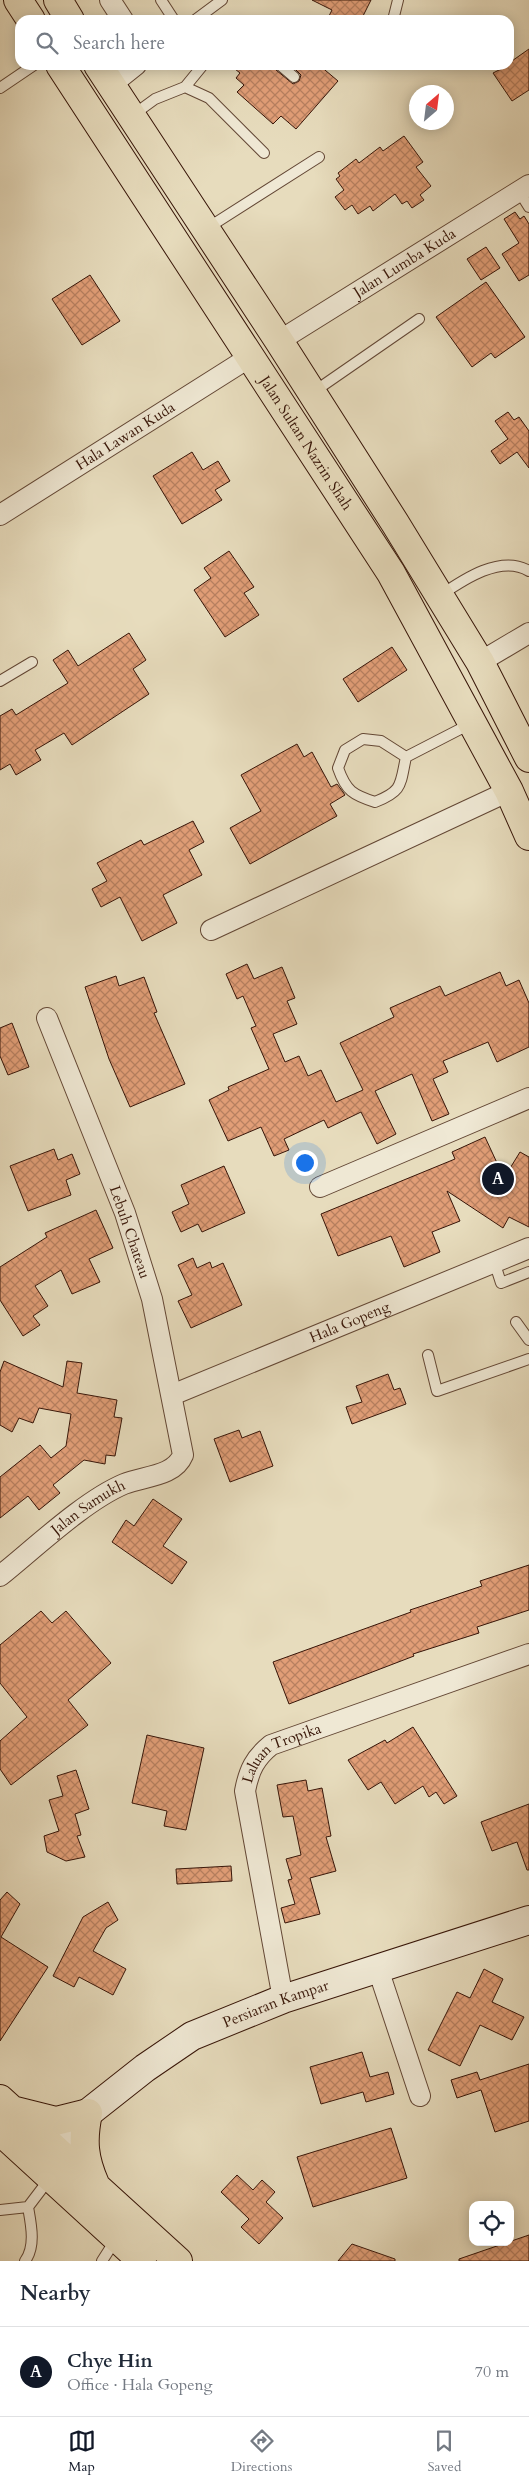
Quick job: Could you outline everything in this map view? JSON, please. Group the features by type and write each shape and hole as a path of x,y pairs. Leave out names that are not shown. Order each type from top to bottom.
{"main road":[{"path":"18,0 28,15"},
{"path":"58,0 67,15"},
{"name":"Jalan Sultan Nazrin Shah","path":"63,70 391,574 510,791 529,836"},
{"path":"105,75 279,341 480,662 529,758"},
{"path":"4,2118 56,2120 88,2113 83,2137 83,2151 95,2186"},
{"path":"4,2118 54,2148 178,2261"},
{"path":"4,2118 59,2185 142,2261"},
{"path":"54,2148 52,2158 59,2185"}],"street":[{"path":"110,0 120,15"},
{"path":"105,75 120,70"},
{"name":"Jalan Lumba Kuda","path":"279,341 526,194"},
{"name":"Hala Lawan Kuda","path":"0,516 250,357"},
{"path":"480,662 529,633"},
{"path":"211,930 510,791"},
{"name":"Lebuh Chateau","path":"47,1018 125,1213 152,1299 172,1395 182,1455"},
{"path":"320,1187 529,1098"},
{"name":"Hala Gopeng","path":"172,1395 529,1248"},
{"name":"Jalan Samukh","path":"0,1576 86,1508 124,1484 170,1470 179,1463 182,1455"},
{"name":"Laluan Tropika","path":"283,1999 246,1791 248,1772 258,1755 271,1745 529,1654"},
{"name":"Persiaran Kampar","path":"54,2148 88,2113 145,2068 192,2036 283,1999 529,1920"},
{"path":"378,1969 420,2096"}],"lane":[{"path":"161,0 171,15"},
{"path":"202,15 222,0"},
{"path":"394,15 398,0"},
{"path":"0,88 27,70"},
{"path":"132,116 155,99 186,87 199,70"},
{"path":"286,70 294,77"},
{"path":"186,87 209,98 264,153"},
{"path":"206,230 319,157"},
{"path":"312,393 419,319"},
{"path":"439,596 460,582 497,566 524,568 529,571"},
{"path":"0,681 32,662"},
{"path":"406,757 473,723"},
{"path":"363,739 381,741 406,757 401,780 393,795 375,802 355,796 342,781 338,768 345,750 363,739"},
{"path":"494,1261 501,1283 529,1272"},
{"path":"516,1322 529,1340"},
{"path":"428,1355 437,1390 529,1359"},
{"path":"0,2210 28,2207 59,2185"},
{"path":"25,2261 29,2256 32,2232 28,2207"},
{"path":"102,2261 116,2238"}],"building":[{"path":"312,0 371,0 364,15 330,15 332,10"},
{"path":"529,49 529,90 512,101 493,73 499,70 514,70 514,60"},
{"path":"236,70 276,70 293,84 299,81 301,75 296,70 325,70 338,81 296,129 281,116 273,124 237,92 244,85 236,78 240,73"},
{"path":"404,136 423,162 416,167 431,186 420,195 424,200 412,208 407,201 402,204 395,194 373,211 370,206 358,214 352,205 345,210 335,197 344,190 336,179 340,176 338,173 356,159 359,163 380,147 383,151"},
{"path":"515,212 520,219 524,216 529,224 529,275 519,281 502,254 519,243 504,219"},
{"path":"486,247 500,268 481,280 467,259"},
{"path":"90,275 120,321 82,345 52,299"},
{"path":"486,282 525,337 495,358 491,353 472,367 436,317"},
{"path":"508,412 514,420 519,417 529,431 529,468 517,452 500,464 491,451 508,439 495,421"},
{"path":"192,452 203,470 218,461 230,481 215,490 222,500 182,524 153,476"},
{"path":"229,551 254,587 244,593 259,615 225,637 194,590 211,578 204,568"},
{"path":"129,633 146,660 133,669 149,694 72,745 64,733 35,750 41,760 16,775 10,764 0,770 0,716 12,709 16,715 68,683 53,660 68,650 78,666"},
{"path":"392,647 407,670 358,702 343,679"},
{"path":"297,744 304,757 312,752 331,787 337,784 345,795 330,804 337,816 250,864 230,828 261,811 241,775"},
{"path":"193,821 204,842 189,850 202,875 163,895 177,923 142,941 120,897 101,907 92,889 107,881 97,863 141,840 144,845"},
{"path":"247,964 254,979 282,967 295,998 287,1001 297,1024 273,1034 285,1062 299,1056 308,1076 321,1070 336,1102 363,1090 340,1043 394,1017 390,1008 440,986 445,996 500,972 506,986 519,980 529,1003 529,1047 497,1062 488,1042 443,1061 448,1072 433,1079 449,1114 432,1121 412,1074 375,1091 396,1134 377,1144 361,1112 328,1128 324,1120 284,1139 289,1150 274,1156 261,1127 228,1141 209,1100 229,1090 228,1087 269,1069 251,1028 256,1026 243,996 237,999 226,974"},
{"path":"116,976 119,986 144,977 157,1012 154,1013 185,1084 130,1107 109,1059 85,987"},
{"path":"12,1023 29,1067 8,1075 0,1056 0,1028"},
{"path":"485,1137 504,1178 520,1152 529,1157 529,1227 509,1217 503,1228 447,1191 460,1221 432,1232 440,1252 404,1267 391,1236 338,1256 321,1214 455,1159 452,1152"},
{"path":"54,1149 58,1160 72,1154 80,1174 66,1180 71,1195 28,1211 10,1166"},
{"path":"224,1166 245,1213 202,1232 198,1224 181,1232 172,1212 189,1204 181,1185"},
{"path":"96,1210 113,1248 89,1259 100,1282 72,1294 61,1270 35,1286 48,1306 33,1316 40,1325 23,1336 0,1300 0,1267 47,1237 45,1233"},
{"path":"193,1258 197,1268 210,1262 212,1268 223,1263 242,1305 191,1328 178,1301 192,1295 178,1265"},
{"path":"4,1361 63,1387 67,1361 82,1363 77,1393 117,1400 114,1417 122,1418 115,1456 106,1455 105,1464 84,1460 53,1485 60,1493 39,1510 28,1496 0,1518 0,1477 40,1445 51,1458 66,1446 71,1414 39,1408 33,1423 19,1418 12,1432 0,1425 0,1372"},
{"path":"388,1374 394,1390 400,1388 406,1404 352,1424 346,1407 362,1402 356,1386"},
{"path":"239,1430 242,1438 260,1431 273,1466 230,1482 214,1439"},
{"path":"153,1499 182,1519 163,1546 187,1562 172,1584 112,1542 126,1520 134,1526"},
{"path":"529,1565 529,1610 477,1627 479,1633 413,1654 414,1656 289,1704 273,1662 411,1612 410,1610 482,1586 480,1581"},
{"path":"41,1611 52,1623 66,1611 111,1663 68,1700 88,1725 11,1785 0,1769 0,1741 27,1717 0,1683 0,1645"},
{"path":"413,1727 457,1796 444,1804 436,1792 429,1797 423,1786 395,1804 381,1782 368,1790 348,1760 385,1740 387,1743"},
{"path":"147,1735 204,1748 186,1830 164,1826 167,1811 132,1803"},
{"path":"76,1770 89,1809 75,1814 81,1835 77,1836 85,1857 66,1861 47,1852 44,1836 59,1831 49,1800 63,1796 57,1776"},
{"path":"306,1780 308,1791 322,1788 331,1836 326,1837 336,1871 310,1878 320,1914 285,1923 281,1908 295,1904 288,1880 292,1879 286,1859 301,1855 293,1816 283,1817 277,1785"},
{"path":"529,1804 529,1870 527,1870 517,1842 492,1851 481,1822"},
{"path":"231,1866 232,1881 177,1884 176,1869"},
{"path":"7,1892 20,1904 1,1937 48,1967 0,2041 0,1900"},
{"path":"108,1902 118,1920 106,1928 93,1951 126,1969 113,1995 79,1977 74,1987 53,1976 83,1917"},
{"path":"484,1969 503,1979 492,2002 524,2017 512,2040 480,2025 460,2066 428,2050 457,1992 470,1998"},
{"path":"362,2052 370,2077 388,2072 394,2094 366,2102 363,2092 321,2104 310,2067"},
{"path":"529,2064 529,2121 495,2132 481,2090 457,2098 451,2080 477,2072 480,2080"},
{"path":"391,2128 407,2178 313,2207 297,2157"},
{"path":"237,2175 253,2190 262,2180 275,2192 266,2202 283,2218 259,2244 241,2227 249,2219 221,2192"},
{"path":"529,2235 529,2261 459,2261 459,2259 497,2246 514,2246 514,2240"},
{"path":"352,2244 395,2259 395,2261 338,2261"}],"place":[{"name":"Chye Hin","path":"498,1179"}]}
